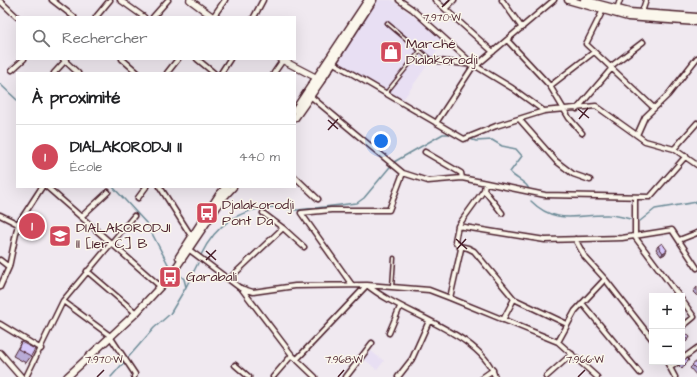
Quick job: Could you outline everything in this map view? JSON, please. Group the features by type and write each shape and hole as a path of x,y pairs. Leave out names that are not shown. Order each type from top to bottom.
{"main road":[{"path":"298,107 309,95 371,0"},
{"path":"568,0 604,8 697,17"},
{"path":"584,0 628,17 697,22"},
{"path":"67,377 134,312 170,274 225,188"},
{"path":"193,239 232,188"},
{"path":"62,377 109,336"}],"street":[{"path":"52,0 73,16"},
{"path":"97,16 110,0"},
{"path":"120,0 143,16"},
{"path":"154,16 168,0"},
{"path":"190,0 212,16"},
{"path":"214,16 225,0"},
{"path":"254,16 262,0"},
{"path":"399,0 412,9 475,66 512,88 544,111"},
{"path":"435,0 493,52"},
{"path":"445,9 454,0"},
{"path":"502,0 522,28"},
{"path":"436,123 475,66 508,40 554,0"},
{"path":"617,9 620,0"},
{"path":"642,12 646,0"},
{"path":"0,1 17,16"},
{"path":"604,8 586,44 654,108"},
{"path":"508,40 550,86 566,110 569,118 582,132"},
{"path":"577,109 611,68 643,42"},
{"path":"550,86 594,52"},
{"path":"637,135 644,117 668,95 697,58"},
{"path":"12,70 23,60"},
{"path":"55,72 65,60 77,72"},
{"path":"123,60 137,72"},
{"path":"168,72 177,60"},
{"path":"198,60 213,72"},
{"path":"221,72 229,60"},
{"path":"275,72 281,60 319,80"},
{"path":"431,60 475,66"},
{"path":"330,61 464,139 519,118 544,111 596,106 645,141 674,149 697,165"},
{"path":"309,95 403,173 428,181 462,178 485,184 544,195 650,197 686,156"},
{"path":"519,118 556,161 572,174 590,180"},
{"path":"674,149 697,123"},
{"path":"425,152 461,173 462,178"},
{"path":"352,285 301,214 331,210 389,210 403,173"},
{"path":"296,178 318,199"},
{"path":"450,298 461,249 455,241 458,226 484,190 485,184"},
{"path":"0,287 9,267 18,224 41,188"},
{"path":"49,188 160,285"},
{"path":"138,198 145,188"},
{"path":"161,188 193,239"},
{"path":"484,190 502,213"},
{"path":"82,217 108,192"},
{"path":"635,197 635,237 677,293"},
{"path":"263,213 283,228 304,247"},
{"path":"0,215 18,224"},
{"path":"26,377 41,349 63,301 134,216"},
{"path":"458,226 544,240 635,237 672,230 697,268"},
{"path":"229,279 283,228"},
{"path":"679,240 697,233"},
{"path":"575,238 585,257 605,278 649,334"},
{"path":"459,246 468,248 474,252 514,299 567,324"},
{"path":"187,248 240,288 292,354 315,377"},
{"path":"0,260 9,267"},
{"path":"87,271 134,312"},
{"path":"558,342 575,311 605,278"},
{"path":"367,285 378,295 400,307 452,331 474,348 493,370 495,377"},
{"path":"297,359 367,285"},
{"path":"240,288 253,292 295,286 367,285 429,290 558,342 597,377"},
{"path":"503,320 514,299"},
{"path":"63,301 109,336 132,368 135,374 134,377"},
{"path":"582,303 640,373"},
{"path":"685,304 694,317 685,324"},
{"path":"389,333 400,307"},
{"path":"398,377 412,359 430,321"},
{"path":"0,324 41,349"},
{"path":"346,377 372,343"},
{"path":"685,357 697,348"},
{"path":"0,353 21,377"},
{"path":"273,377 292,354"},
{"path":"546,377 572,354"},
{"path":"668,365 675,377"},
{"path":"670,368 674,365"},
{"path":"235,366 249,377"},
{"path":"483,377 493,370"}],"lane":[{"path":"386,23 431,60"},
{"path":"385,94 420,51"},
{"path":"392,287 394,258"}],"shaded area":[{"name":"Marché Dialakorodji","path":"375,0 392,0 445,40 402,101 337,64"},
{"path":"371,351 384,361 377,370 364,359"}],"building":[{"path":"662,243 667,250 663,253 658,246"},
{"path":"685,333 690,337 688,340 685,338"},
{"path":"21,342 35,349 31,356 18,349"},
{"path":"687,358 689,360 685,364 685,359"},
{"path":"697,361 697,370 692,365"}],"waterway":[{"path":"0,84 16,99"},
{"path":"201,255 207,244 221,227 239,215 250,211 274,207 298,210 357,203 364,198 394,162 443,134 453,134"},
{"path":"470,139 476,141 492,140 502,146 516,149 522,156 510,172 528,186 529,189"},
{"path":"114,188 147,224 169,266 173,269"},
{"path":"531,201 540,209 549,214 558,216 577,217 611,215 630,219"},
{"path":"640,221 655,209 697,202"},
{"path":"111,377 154,328 170,314 198,263"},
{"path":"176,271 184,279 186,287"}],"place":[{"name":"Marché Dialakorodji","path":"391,52"},
{"name":"Djalakorodji Pont Da","path":"207,213"},
{"name":"DIALAKORODJI II","path":"32,226"},
{"name":"DIALAKORODJI II [1er C] B","path":"60,236"},
{"name":"Garabali","path":"170,277"}]}
